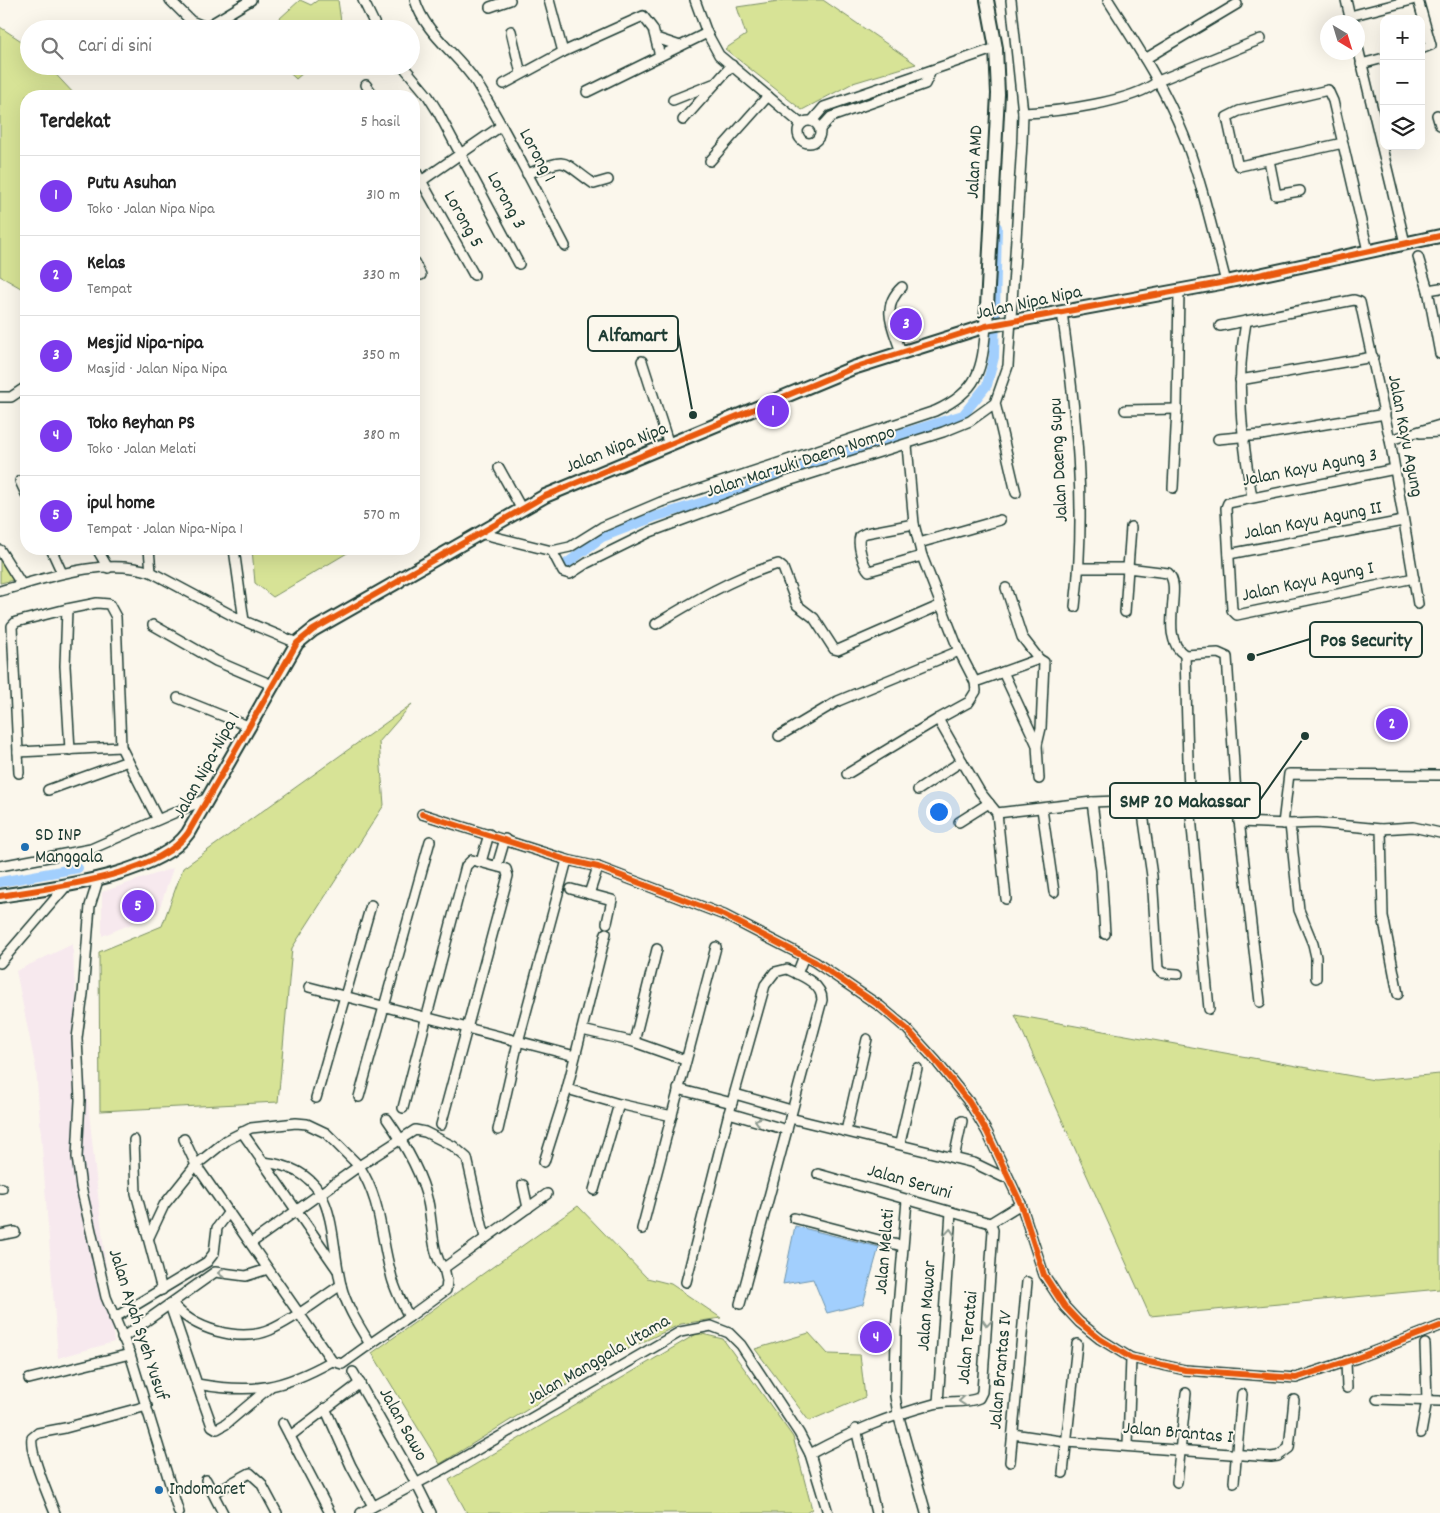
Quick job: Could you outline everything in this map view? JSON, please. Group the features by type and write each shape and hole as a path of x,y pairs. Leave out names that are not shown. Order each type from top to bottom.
{"street":[{"path":"170,0 190,20"},
{"path":"218,20 251,0"},
{"path":"363,0 373,20"},
{"name":"Lorong 1","path":"415,0 418,11 433,34 457,57 476,83 565,246"},
{"path":"490,8 510,0"},
{"path":"549,0 563,52"},
{"path":"695,0 707,33 720,55 801,124"},
{"name":"Jalan AMD","path":"987,0 996,48 998,94 988,325"},
{"path":"1011,0 1023,113 1009,322 1008,366 995,403 1016,493"},
{"path":"1108,0 1158,81 1194,164 1226,282"},
{"path":"1346,0 1350,15"},
{"path":"1364,15 1412,0"},
{"path":"1418,0 1436,43"},
{"path":"1145,59 1237,4"},
{"path":"504,84 563,52 644,16 654,29 660,56"},
{"path":"511,31 521,74"},
{"path":"586,92 707,33"},
{"path":"656,38 680,46"},
{"path":"1023,113 1084,106 1120,98 1261,38"},
{"path":"801,124 812,121 824,107 996,48"},
{"path":"1361,64 1380,59"},
{"path":"1360,60 1405,244"},
{"path":"683,120 732,65"},
{"path":"801,124 798,135 806,143 817,140 820,128 831,117 925,84 932,71"},
{"name":"Lorong 3","path":"410,75 428,96 519,264"},
{"path":"673,100 715,83"},
{"path":"366,84 370,90"},
{"path":"1342,143 1269,160 1238,165 1228,116 1239,111 1325,89 1331,95 1368,251"},
{"path":"710,161 768,96"},
{"path":"1437,115 1440,125"},
{"path":"812,121 820,128"},
{"path":"420,181 501,126"},
{"path":"1269,160 1276,195 1300,191"},
{"path":"527,174 560,162 570,164 594,184 608,180"},
{"name":"Lorong 5","path":"420,188 474,275"},
{"name":"Jalan Nipa Nipa","path":"399,580 521,508 563,488 853,368 901,352 988,325 1179,292 1440,236"},
{"path":"1418,257 1428,290 1440,354"},
{"path":"901,352 889,312 890,302 902,287"},
{"path":"1428,290 1440,288"},
{"path":"1173,488 1177,408 1179,292"},
{"name":"Jalan Kayu Agung","path":"1246,322 1359,300 1385,414 1418,604"},
{"name":"Jalan Daeng Supu","path":"1062,312 1080,460 1082,514 1080,568 1075,607"},
{"path":"1220,326 1246,322 1242,345 1240,380 1242,437 1252,497"},
{"path":"479,533 552,551 570,547 602,527 660,502 949,404 962,396 975,381 981,368 988,325"},
{"path":"1240,380 1373,357"},
{"path":"642,361 669,445"},
{"path":"0,397 11,397 20,391"},
{"name":"Jalan Marzuki Daeng Nompo","path":"552,551 563,572 570,574 587,563 650,532 788,481 907,445 970,421 995,403"},
{"path":"1125,410 1177,408"},
{"path":"1218,439 1242,437 1385,414"},
{"path":"1420,433 1440,425"},
{"path":"1390,440 1420,433 1440,432"},
{"path":"847,774 972,700 976,691 922,556 914,524 907,445"},
{"path":"499,468 521,508"},
{"name":"Jalan Kayu Agung 3","path":"1232,501 1395,469"},
{"name":"Jalan Kayu Agung I","path":"1232,501 1226,505 1226,508 1232,610 1237,614 1414,578"},
{"path":"919,543 1000,520"},
{"name":"Jalan Kayu Agung II","path":"1229,554 1403,521"},
{"path":"914,524 866,533 860,536 859,541 865,567 869,571 922,556"},
{"path":"1126,612 1131,527"},
{"path":"0,550 22,585"},
{"path":"54,555 62,573"},
{"path":"100,555 108,568"},
{"path":"150,555 151,572"},
{"path":"235,555 244,621"},
{"path":"656,624 693,602 737,580 778,564 783,568 797,605 814,618 834,649 838,650 941,605"},
{"path":"0,591 62,573 108,568 138,568 151,572 244,621 297,643"},
{"path":"1080,568 1128,568 1164,572 1172,576 1171,626 1176,648 1185,655 1218,653 1227,657 1236,794 1260,1002"},
{"name":"Jalan Nipa-Nipa 1","path":"0,896 67,885 133,868 165,855 174,849 188,833 206,798 297,643 313,630 399,580"},
{"path":"1006,588 1022,637 1044,663 1042,728 1037,746 1039,779"},
{"path":"19,773 12,626 16,622 66,609 97,603 109,604 116,617 121,747 157,818"},
{"path":"66,609 65,666 70,750"},
{"path":"154,625 216,661 272,685"},
{"path":"779,736 806,718 838,702 960,651"},
{"path":"1185,655 1189,795 1209,1009"},
{"path":"974,682 1039,659"},
{"path":"1003,672 1037,746"},
{"path":"178,698 248,726"},
{"path":"938,719 962,761 997,813 1006,899"},
{"path":"18,752 121,747"},
{"path":"48,790 128,761"},
{"path":"918,790 962,761"},
{"path":"1316,978 1316,958 1313,944 1300,910 1286,824 1289,774 1440,775"},
{"path":"997,813 1092,802 1141,800 1189,795 1236,794"},
{"path":"0,866 92,848 206,798"},
{"path":"1141,800 1152,876 1158,969 1168,975 1178,974"},
{"path":"1092,802 1101,870 1105,934"},
{"path":"959,822 989,803"},
{"path":"1042,809 1054,892"},
{"path":"422,814 567,860 598,867 724,915 804,956 881,1007 906,1029 936,1061 969,1102 987,1132 1021,1204 1044,1275 1065,1307 1079,1322 1100,1339 1131,1358 1185,1370 1296,1378 1440,1326"},
{"path":"1240,822 1317,823 1381,829 1414,827 1440,833"},
{"path":"1381,829 1383,916 1398,994"},
{"path":"480,862 489,834"},
{"path":"496,866 505,839"},
{"path":"359,1097 430,840"},
{"path":"403,1108 466,866 472,860 506,869 508,876 441,1125"},
{"path":"498,1130 518,1042 567,860"},
{"path":"589,894 598,867"},
{"name":"Jalan Ayah Syeh Yusuf","path":"99,877 90,906 83,994 77,1038 80,1100 77,1157 81,1187 95,1252 114,1318 130,1354 147,1406 179,1513"},
{"path":"0,963 67,885"},
{"path":"571,889 612,900 606,923"},
{"path":"316,1098 370,905"},
{"path":"544,1162 567,1089 606,933"},
{"path":"642,1229 716,947"},
{"path":"634,1042 657,949"},
{"path":"797,974 804,956"},
{"path":"686,1282 729,1113 765,985 770,975 782,969 797,974 818,987 822,1000 740,1304"},
{"path":"309,987 575,1056"},
{"path":"582,1030 634,1042 686,1060"},
{"path":"846,1131 867,1039"},
{"path":"900,1143 917,1068"},
{"path":"567,1089 619,1104 672,1116"},
{"path":"678,1089 732,1103"},
{"path":"735,1094 790,1114 846,1131 900,1143 980,1165 1002,1177"},
{"path":"594,1190 619,1104"},
{"path":"729,1113 787,1130"},
{"path":"184,1139 196,1165 332,1361 342,1364 446,1290 447,1281 444,1268 437,1256 424,1188 401,1138 387,1119"},
{"path":"954,1158 962,1121"},
{"path":"148,1237 164,1205 196,1165 217,1147 251,1128 296,1122 307,1124 326,1133 359,1166 374,1196 381,1218 393,1282 409,1318"},
{"path":"251,1243 359,1166 413,1131 421,1131 464,1154 472,1173 485,1238"},
{"path":"242,1132 339,1272"},
{"path":"134,1140 136,1193 162,1290"},
{"path":"263,1162 280,1164 296,1172 320,1193 330,1214 341,1285 370,1344"},
{"name":"Jalan Seruni","path":"818,1174 990,1223"},
{"path":"523,1185 528,1208"},
{"path":"444,1268 548,1194"},
{"name":"Jalan Melati","path":"907,1200 896,1332 895,1396 898,1414 926,1513"},
{"path":"990,1223 1021,1204"},
{"path":"114,1318 211,1258 217,1228 229,1212"},
{"name":"Jalan Mawar","path":"938,1403 951,1212"},
{"path":"794,1218 902,1246"},
{"name":"Jalan Teratai","path":"810,1454 856,1429 898,1414 938,1403 979,1398 982,1392 993,1230 990,1223"},
{"path":"0,1236 14,1232"},
{"path":"122,1338 215,1272 246,1276 268,1269"},
{"name":"Jalan Brantas IV","path":"1010,1462 1027,1282"},
{"path":"171,1304 179,1313 210,1329 242,1334 261,1333 270,1330 341,1285"},
{"path":"171,1304 212,1426 217,1429 226,1424 270,1387"},
{"name":"Jalan Manggala Utama","path":"361,1513 546,1410 659,1343 680,1332 710,1326 723,1330 741,1345 789,1418 810,1454 828,1513"},
{"path":"1063,1473 1068,1442 1077,1344"},
{"path":"1420,1433 1427,1400 1425,1344"},
{"path":"29,1380 130,1354"},
{"path":"1128,1445 1131,1358"},
{"path":"198,1384 239,1390 270,1387 304,1377 332,1361"},
{"path":"1346,1361 1347,1388"},
{"name":"Jalan Sawo","path":"353,1372 431,1513"},
{"path":"290,1436 360,1383"},
{"path":"1177,1482 1186,1393"},
{"path":"1234,1482 1242,1394"},
{"path":"1377,1399 1440,1401"},
{"name":"Jalan Brantas I","path":"1012,1434 1068,1442 1271,1457 1286,1451 1291,1440 1294,1400"},
{"path":"56,1513 43,1483 32,1447 32,1438 38,1433 147,1406"},
{"path":"325,1408 352,1466 374,1506"},
{"path":"282,1423 330,1513"},
{"path":"856,1429 876,1513"},
{"path":"213,1494 250,1473 261,1483 277,1513"},
{"path":"206,1480 223,1513"}],"shaded area":[{"path":"173,868 158,913 102,936 102,892"},
{"path":"73,944 74,975 114,1342 58,1358 36,1069 16,971"}],"green space":[{"path":"300,0 311,5 318,0 338,0 341,20 278,20"},
{"path":"785,0 823,0 916,64 853,83 802,110 725,49 746,35 737,7"},
{"path":"0,27 20,40 20,75 56,75 70,90 20,90 20,288 0,276"},
{"path":"292,75 301,75 296,79"},
{"path":"0,554 14,580 0,583"},
{"path":"253,555 344,555 273,597 255,583"},
{"path":"412,704 379,742 384,805 292,948 278,1102 100,1111 99,952 162,926 183,868"},
{"path":"1015,1015 1374,1080 1440,1074 1440,1289 1150,1316"},
{"path":"578,1206 647,1278 671,1284 721,1318 681,1324 615,1355 440,1464 372,1353"},
{"path":"698,1333 723,1339 793,1437 812,1509 806,1513 467,1513 449,1480"},
{"path":"809,1333 828,1354 860,1355 865,1397 809,1421 755,1349"}],"water":[{"path":"795,1226 879,1247 863,1304 827,1313 813,1279 783,1284"}],"waterway":[{"path":"566,564 602,537 654,517 710,500 872,443 963,415 987,385 994,357 997,227"},
{"path":"0,882 78,868"}],"cycle path":[{"path":"0,896 102,878 153,860 173,848 188,833 297,643 313,630 545,496 853,368 986,326 1226,282 1440,236"},
{"path":"422,814 567,860 598,867 724,915 815,962 881,1007 907,1029 969,1102 987,1132 1021,1204 1044,1275 1065,1307 1079,1322 1100,1339 1131,1358 1185,1370 1296,1378 1357,1358 1440,1326"}],"place":[{"name":"Mesjid Nipa-nipa","path":"906,324"},
{"name":"Putu Asuhan","path":"773,411"},
{"name":"Alfamart","path":"693,415"},
{"name":"Pos Security","path":"1251,657"},
{"name":"Kelas","path":"1392,724"},
{"name":"SMP 20 Makassar","path":"1305,736"},
{"name":"SD INP Manggala","path":"25,847"},
{"name":"ipul home","path":"138,906"},
{"name":"Toko Reyhan PS","path":"876,1337"},
{"name":"Indomaret","path":"159,1490"}]}
